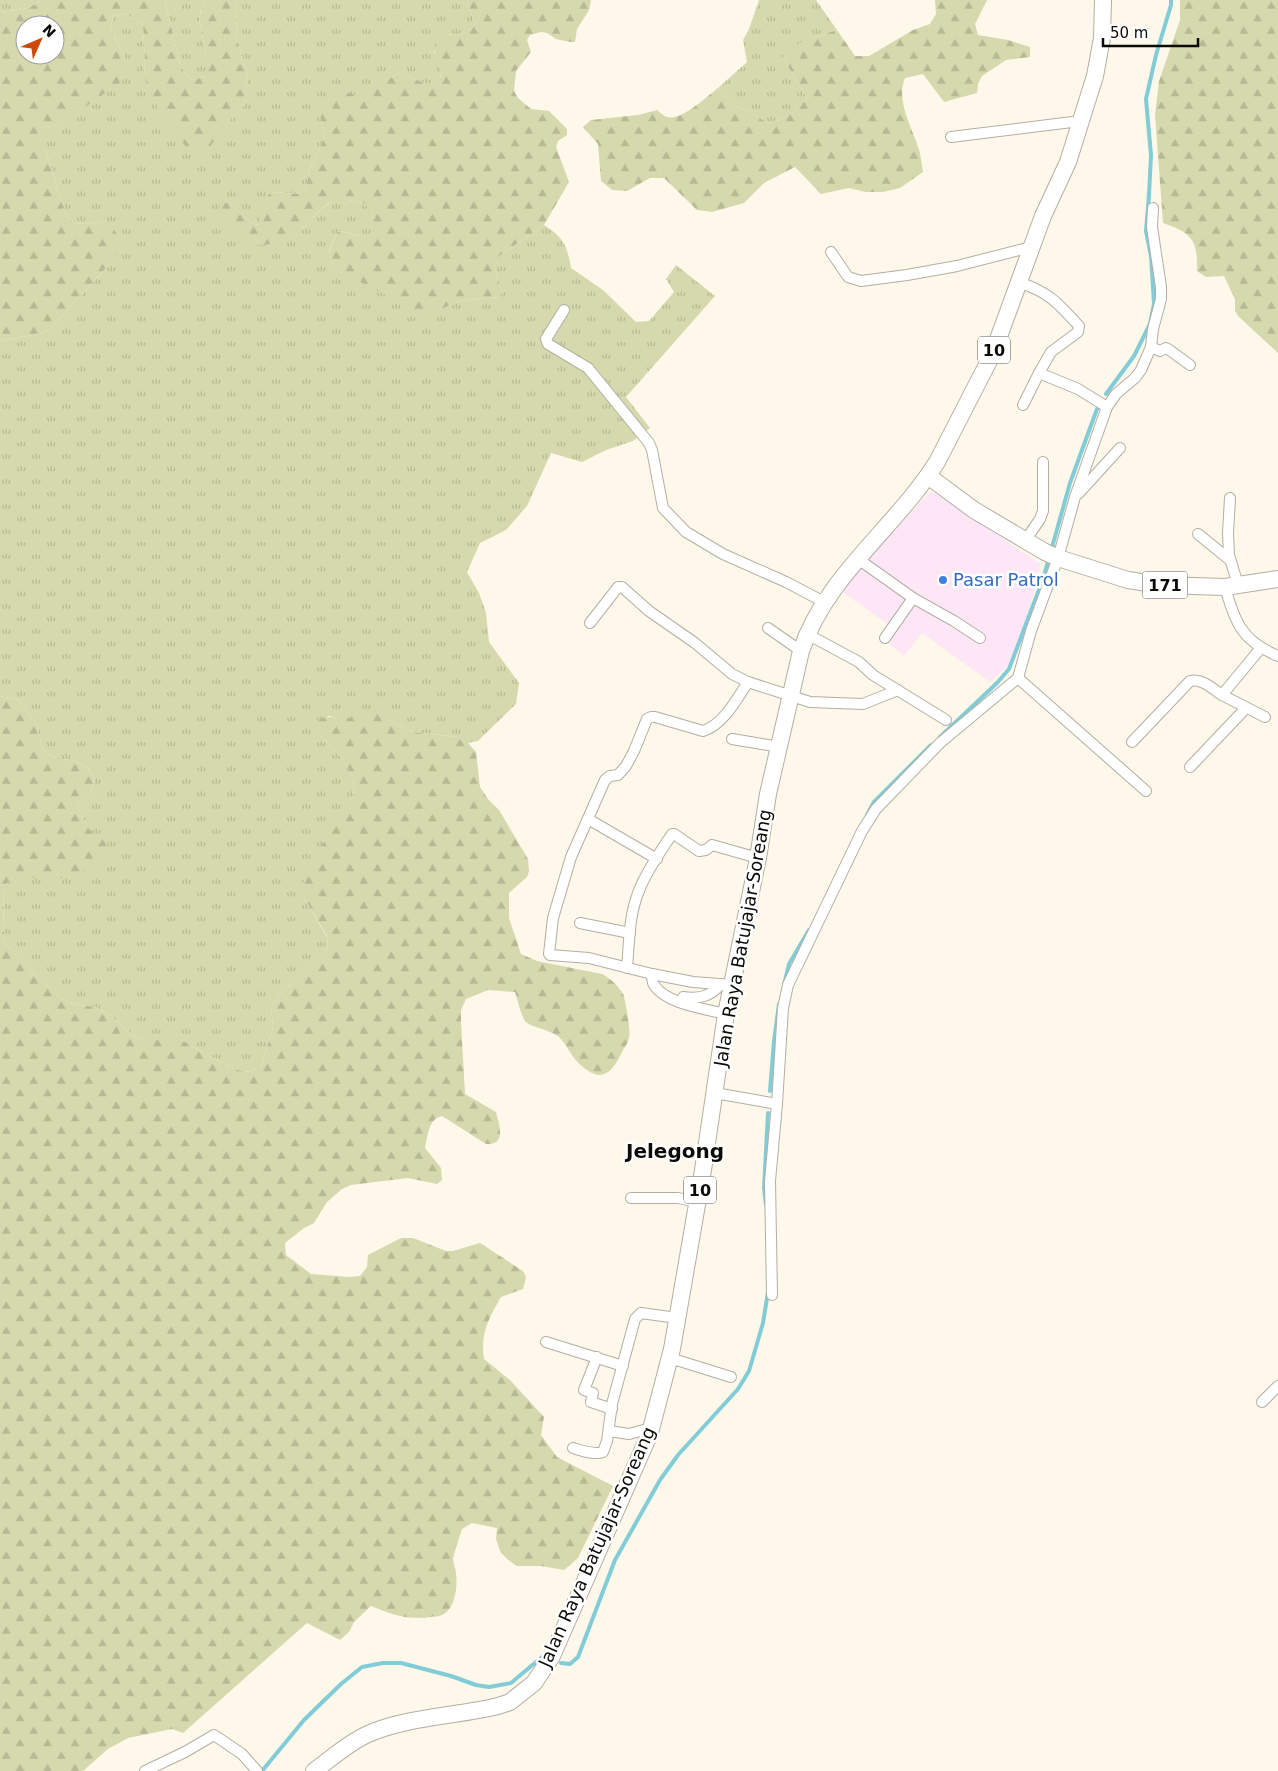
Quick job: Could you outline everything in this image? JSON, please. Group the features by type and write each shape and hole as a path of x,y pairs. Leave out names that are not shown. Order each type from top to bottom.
{"main road":[{"name":"Jalan Raya Batujajar-Soreang","path":"314,1771 351,1743 368,1734 412,1722 498,1706 510,1702 534,1683 552,1656 651,1428 670,1358 716,1093 726,1014 726,985 758,858 768,794 801,651 807,634 826,603 858,559 928,476 937,462 992,353 1043,216 1068,162 1096,70 1102,30 1103,0"},
{"name":"171","path":"928,476 974,510 1053,556 1128,580 1161,585 1231,586 1278,579"}],"street":[{"path":"951,137 1080,121"},
{"path":"772,1295 770,1181 783,1008 788,985 862,831 876,809 940,743 1018,678 1053,556 1107,407 1116,394 1135,378 1141,370 1151,347 1153,329 1161,299 1152,227 1153,208"},
{"path":"831,252 848,277 861,281 957,266 1031,247"},
{"path":"1018,282 1046,293 1079,326 1078,332 1051,352 1023,405"},
{"path":"564,310 546,339 548,344 588,368 649,444 652,450 663,508 686,532 716,550 786,582 826,603"},
{"path":"1151,347 1160,352 1166,348 1190,365"},
{"path":"1039,373 1078,389 1107,407"},
{"path":"1075,497 1120,448"},
{"path":"1025,541 1040,519 1043,511 1043,462"},
{"path":"1230,498 1228,533 1232,612 1242,631 1260,648 1278,656"},
{"path":"1198,534 1230,560"},
{"path":"858,559 913,598 980,638"},
{"path":"590,623 613,593 622,587 649,611 695,643 732,674 748,682 810,702 863,704 898,690"},
{"path":"885,638 913,598"},
{"path":"768,628 801,651"},
{"path":"807,634 859,662 873,675 946,720"},
{"path":"1222,695 1260,648"},
{"path":"1018,678 1146,791"},
{"path":"1132,742 1190,681 1202,682 1222,695 1265,717"},
{"path":"726,985 693,982 652,974 589,958 549,954 553,918 571,857 605,780 610,776 618,775 626,766 648,717 703,731 710,729 732,706 748,682"},
{"path":"1190,767 1246,708"},
{"path":"732,739 780,748"},
{"path":"588,819 620,837 624,842 657,859"},
{"path":"627,968 630,933 636,899 672,834 699,851 706,850 712,845 758,858"},
{"path":"580,923 630,933"},
{"path":"652,974 654,984 664,995 679,1002 726,1014"},
{"path":"679,1002 683,997 702,998 726,985"},
{"path":"716,1093 777,1104"},
{"path":"631,1198 671,1198 698,1202"},
{"path":"573,1448 584,1452 602,1452 607,1441 612,1409 635,1318 641,1314 677,1318"},
{"path":"546,1342 623,1366"},
{"path":"597,1357 584,1390 592,1393 591,1402 612,1409"},
{"path":"670,1358 731,1376"},
{"path":"1262,1402 1278,1386"},
{"path":"609,1431 628,1434 651,1428"},
{"path":"145,1771 214,1735 242,1754 257,1770"}],"shaded area":[{"name":"Pasar Patrol","path":"931,491 1041,564 1030,607 1009,665 990,682 922,633 904,656 886,641 895,629 842,592 859,569"}],"green space":[{"path":"0,0 41,0 27,8 0,12"},
{"path":"41,0 165,0 180,64 185,74 194,80 206,76 206,54 199,19 204,0 235,0 237,12 236,35 246,69 247,82 244,105 227,123 209,148 197,150 186,147 159,110 147,86 144,74 143,26 125,13 114,16 110,27 125,59 126,78 60,125 43,127 38,137 47,154 65,213 74,223 85,224 108,221 119,237 118,249 106,268 53,326 44,333 0,341 0,12 32,6"},
{"path":"165,0 204,0 199,19 206,54 206,76 194,80 185,74 180,64"},
{"path":"235,0 467,0 475,24 469,33 445,35 434,52 440,64 441,72 437,83 425,83 399,73 358,97 347,92 320,117 325,136 311,166 305,188 298,194 273,192 258,225 251,223 229,203 220,219 293,239 330,202 343,199 367,205 373,216 374,233 364,237 340,231 336,234 329,252 333,263 341,272 439,310 460,301 499,297 502,292 495,268 498,257 544,225 564,243 571,268 603,290 636,322 649,321 674,292 666,279 676,265 715,296 626,397 650,428 633,441 606,450 582,462 551,453 527,506 506,530 480,543 467,572 479,593 486,613 489,642 519,683 516,704 478,741 468,743 458,737 413,732 389,720 328,716 316,732 334,749 346,764 353,779 354,787 352,799 302,894 327,937 328,948 271,1006 273,1028 261,1066 250,1072 238,1070 182,1040 146,1040 135,1037 107,1013 95,1007 72,1004 61,998 7,946 3,935 4,886 13,878 63,878 89,829 77,807 93,789 94,777 87,767 75,761 52,757 43,750 37,726 19,700 0,696 0,341 44,333 53,326 106,268 108,221 85,224 74,223 65,213 47,154 37,137 43,127 60,125 125,59 110,27 114,16 125,13 143,26 144,74 227,123 244,105 247,82 246,69 236,35 237,12"},
{"path":"467,0 591,0 589,10 577,29 575,42 556,39 547,33 541,32 530,35 527,40 531,52 516,71 514,91 518,98 531,109 549,111 567,129 567,135 558,141 556,147 569,182 544,225 498,257 495,268 502,292 499,297 460,301 439,310 414,309 341,272 333,263 329,253 336,234 340,231 364,237 373,233 372,212 370,208 355,201 338,200 332,202 321,209 294,238 264,245 246,242 219,219 219,207 223,203 229,203 251,223 258,225 268,195 273,192 298,194 305,188 311,166 325,136 320,117 326,95 347,92 358,96 399,73 425,83 437,83 441,72 435,51 436,41 445,35 469,33 475,24"},
{"path":"759,0 816,0 837,30 811,38 783,58 807,98 790,115 768,123 748,111 735,106 718,88 747,62 743,40"},
{"path":"935,0 987,0 975,24 978,35 1008,40 1030,47 1030,57 1006,60 982,76 978,84 977,93 944,102 923,74 905,78 902,97 906,116 920,153 923,172 900,188 883,192 865,192 849,188 821,194 795,167 764,183 744,203 712,212 697,210 664,178 650,178 627,191 612,190 601,181 598,144 583,127 591,120 638,115 657,110 666,116 673,117 687,112 718,88 735,106 748,111 768,123 780,120 799,107 807,98 783,58 785,50 811,38 837,30 855,56 869,56 913,30 930,24 936,14"},
{"path":"1180,0 1278,0 1278,353 1238,316 1235,311 1235,299 1224,276 1206,277 1197,271 1196,252 1187,234 1163,223 1155,115 1159,81 1180,20"},
{"path":"0,696 19,700 37,726 43,750 52,757 75,761 87,767 94,777 93,789 77,807 89,829 108,844 105,856 96,864 75,875 63,878 13,878 4,886 3,935 7,946 35,975 61,998 72,1004 95,1007 107,1013 135,1037 146,1040 182,1040 238,1070 250,1072 261,1066 273,1028 271,1006 328,948 327,936 302,894 303,883 312,860 352,799 354,792 353,779 346,764 334,749 316,732 317,720 330,717 351,718 359,709 381,711 389,720 413,732 458,737 468,743 476,752 480,787 499,810 528,859 529,871 527,877 509,893 509,918 521,954 537,961 602,974 609,978 618,986 624,996 629,1029 628,1042 615,1065 607,1073 602,1075 596,1074 579,1064 559,1037 525,1021 515,992 488,990 466,999 461,1010 465,1094 496,1112 500,1133 497,1142 486,1144 442,1116 437,1118 429,1129 425,1148 441,1168 442,1180 437,1184 408,1178 351,1185 342,1189 327,1202 314,1223 304,1228 285,1243 286,1255 311,1274 360,1276 367,1267 368,1255 401,1238 413,1238 446,1251 453,1251 480,1243 523,1271 526,1277 523,1289 501,1297 489,1319 483,1341 484,1359 510,1380 544,1417 541,1435 557,1457 613,1486 578,1558 564,1570 541,1566 517,1566 500,1551 496,1539 497,1528 472,1523 462,1529 453,1559 457,1579 455,1597 450,1608 441,1616 407,1617 371,1606 354,1622 349,1632 340,1640 307,1623 183,1733 172,1729 128,1738 108,1749 83,1771 0,1771"}],"waterway":[{"path":"1106,394 1134,356 1150,324 1154,304 1151,256 1146,231 1151,155 1146,99 1171,0"},
{"path":"1051,551 1070,483 1097,409"},
{"path":"940,737 997,683 1009,669 1049,558"},
{"path":"867,815 874,802 931,745"},
{"path":"784,985 789,964 809,930"},
{"path":"770,1091 779,1004"},
{"path":"766,1205 764,1188 768,1113"},
{"path":"561,1663 570,1664 578,1657 615,1560 660,1480 678,1455 738,1389 749,1371 763,1323 768,1292"},
{"path":"262,1771 304,1720 341,1684 362,1667 383,1663 401,1663 489,1687 511,1683 542,1657"}],"place":[{"name":"Pasar Patrol","path":"943,580"}],"district":[{"name":"Jelegong","path":"675,1151"}]}
